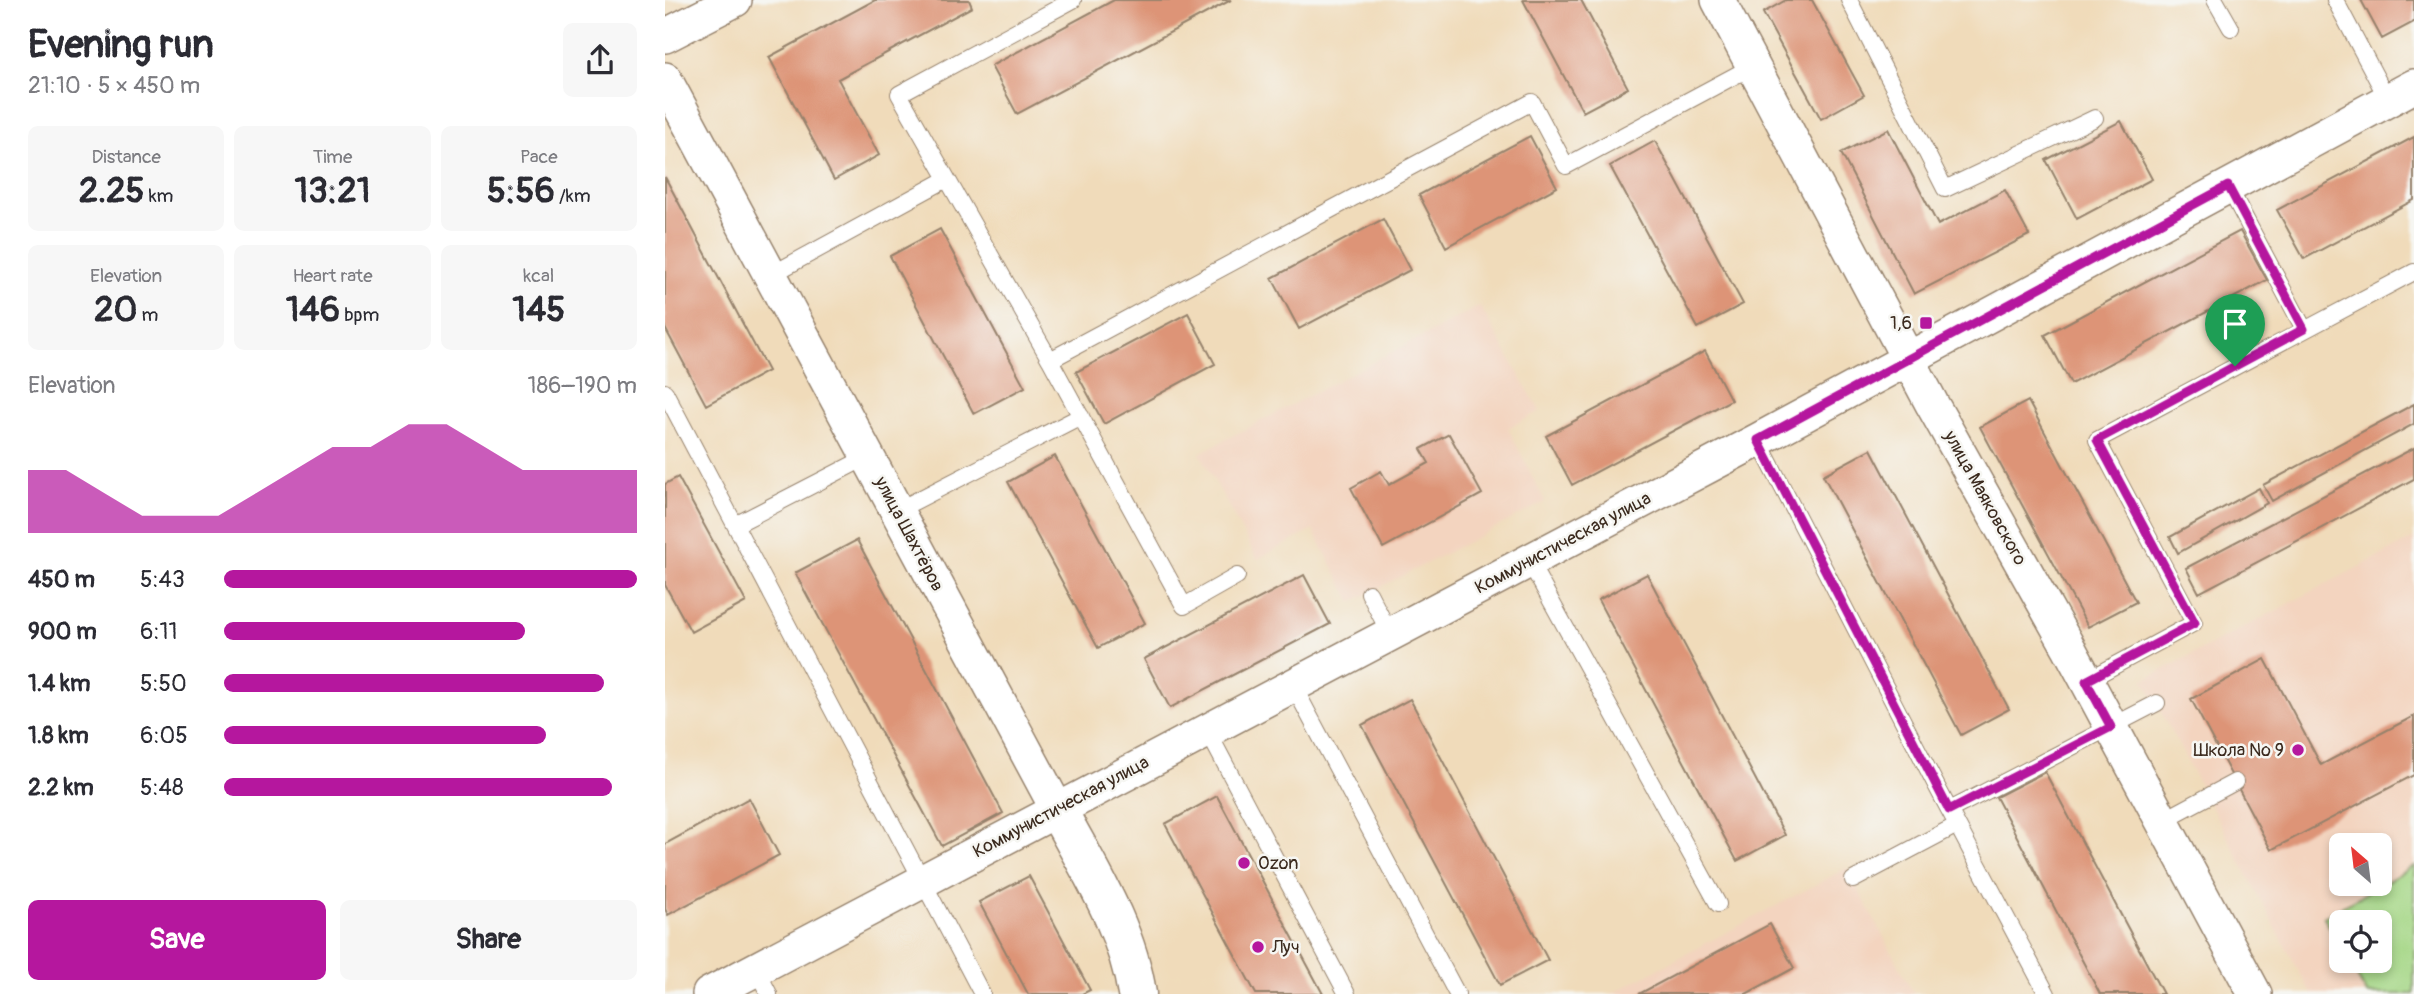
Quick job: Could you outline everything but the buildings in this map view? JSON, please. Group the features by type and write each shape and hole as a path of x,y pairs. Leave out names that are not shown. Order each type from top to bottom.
{"street":[{"path":"665,36 736,0"},
{"name":"улица Маяковского","path":"1725,2 1753,66 1907,359 2086,681 2255,994"},
{"name":"улица Шахтёров","path":"665,79 1124,938 1137,994"},
{"name":"Коммунистическая улица","path":"709,994 763,981 923,880 1758,440 2401,93"}],"lane":[{"path":"1073,0 899,94 1050,360 1184,606 1237,576"},
{"path":"1849,0 1945,189 2095,118"},
{"path":"2215,0 2231,28"},
{"path":"2335,0 2401,93"},
{"path":"1050,360 1532,102 1566,166 1753,66"},
{"path":"769,276 947,179"},
{"path":"2228,186 2304,329"},
{"path":"2086,681 2195,623 2097,440 2414,272"},
{"path":"665,392 982,994"},
{"path":"896,511 1081,416"},
{"path":"1758,440 2047,994"},
{"path":"736,526 867,457"},
{"path":"1529,561 1718,904"},
{"path":"1369,593 1390,634"},
{"path":"1293,685 1457,994"},
{"path":"1949,810 2157,703"},
{"path":"1207,730 1346,994"},
{"path":"2162,821 2235,782"},
{"path":"1853,880 1957,825"}],"shaded area":[{"path":"1480,306 1540,411 1508,428 1545,502 1352,602 1313,530 1257,559 1200,453"},
{"name":"Школа № 9","path":"2414,538 2414,994 2311,994 2144,680"},
{"path":"1847,868 1914,994 1611,994"}],"green space":[{"path":"2414,866 2414,994 2367,994 2355,973 2392,973 2392,910 2336,910 2361,896 2392,896 2392,878"}],"place":[{"name":"1,6","path":"1926,323"},
{"name":"Школа № 9","path":"2298,750"},
{"name":"Ozon","path":"1244,863"},
{"name":"Луч","path":"1258,947"}],"route":[{"path":"2228,186 2304,329 2235,366 2097,440 2195,623 2086,681 2111,727 1949,810 1758,440 2228,186"}]}
